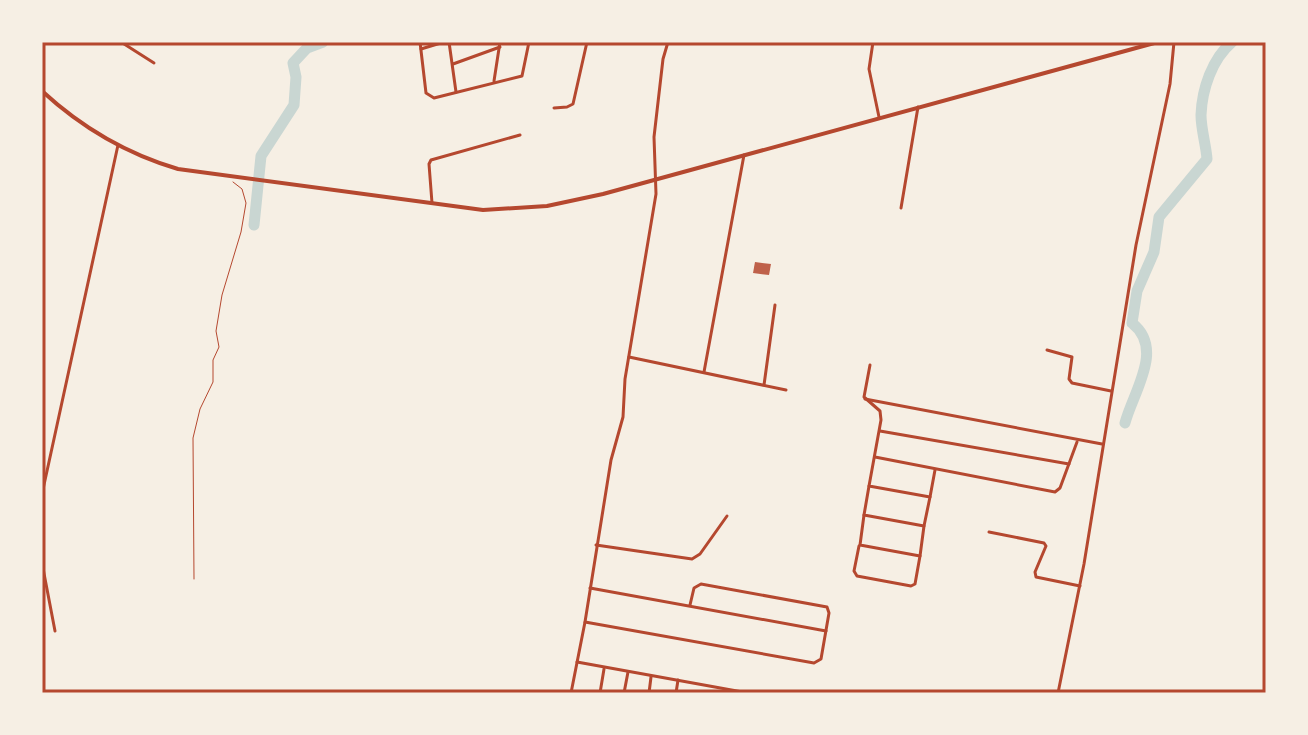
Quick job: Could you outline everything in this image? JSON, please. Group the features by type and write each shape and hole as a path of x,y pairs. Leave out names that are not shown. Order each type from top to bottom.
{"main road":[{"path":"42,91 85,126 118,145 178,169 433,205 483,210 524,209 567,203 1158,42"}],"street":[{"path":"121,42 154,63"},
{"path":"420,42 427,95 434,98 522,76 529,42"},
{"path":"421,49 446,42 453,64 456,92"},
{"path":"554,108 573,104 587,42"},
{"path":"571,693 611,460 623,417 629,357 657,178 654,137 663,59 668,42"},
{"path":"873,42 869,69 879,118"},
{"path":"1058,693 1080,586 1136,245 1170,84 1174,42"},
{"path":"453,64 500,44"},
{"path":"494,81 500,44"},
{"path":"901,208 918,107"},
{"path":"433,205 431,160 520,135"},
{"path":"42,494 118,145"},
{"path":"704,372 744,154"},
{"path":"764,385 775,305"},
{"path":"1047,350 1072,357 1069,379 1072,383 1111,391"},
{"path":"629,357 786,390"},
{"path":"865,399 870,365"},
{"path":"865,399 1102,444"},
{"path":"865,399 880,411 880,431 854,573 860,577 913,586 935,470"},
{"path":"880,431 1071,464"},
{"path":"875,457 1055,492 1071,464 1078,440"},
{"path":"869,486 930,497"},
{"path":"864,515 924,526"},
{"path":"596,545 692,559 700,554 727,516"},
{"path":"989,532 1044,543 1046,546 1035,572 1036,577 1080,586"},
{"path":"860,545 920,556"},
{"path":"42,563 55,631"},
{"path":"585,622 817,663 821,659 829,611 824,606 701,584 694,588 690,605"},
{"path":"590,588 826,631"},
{"path":"577,662 748,693"},
{"path":"600,693 604,668"},
{"path":"624,693 628,672"},
{"path":"649,693 652,676"},
{"path":"676,693 678,680"},
{"path":"700,693 701,685"}],"path":[{"path":"194,579 193,438 200,409 213,382 222,295 241,232 246,203 242,189 225,176"}],"building":[{"path":"755,262 771,264 769,275 753,273"}],"waterway":[{"path":"254,225 261,156 294,105 296,77 293,63 307,48 323,42"},
{"path":"1125,423 1146,358 1142,333 1132,323 1137,291 1154,252 1159,217 1207,159 1201,120 1203,95 1209,75 1232,42"}]}
